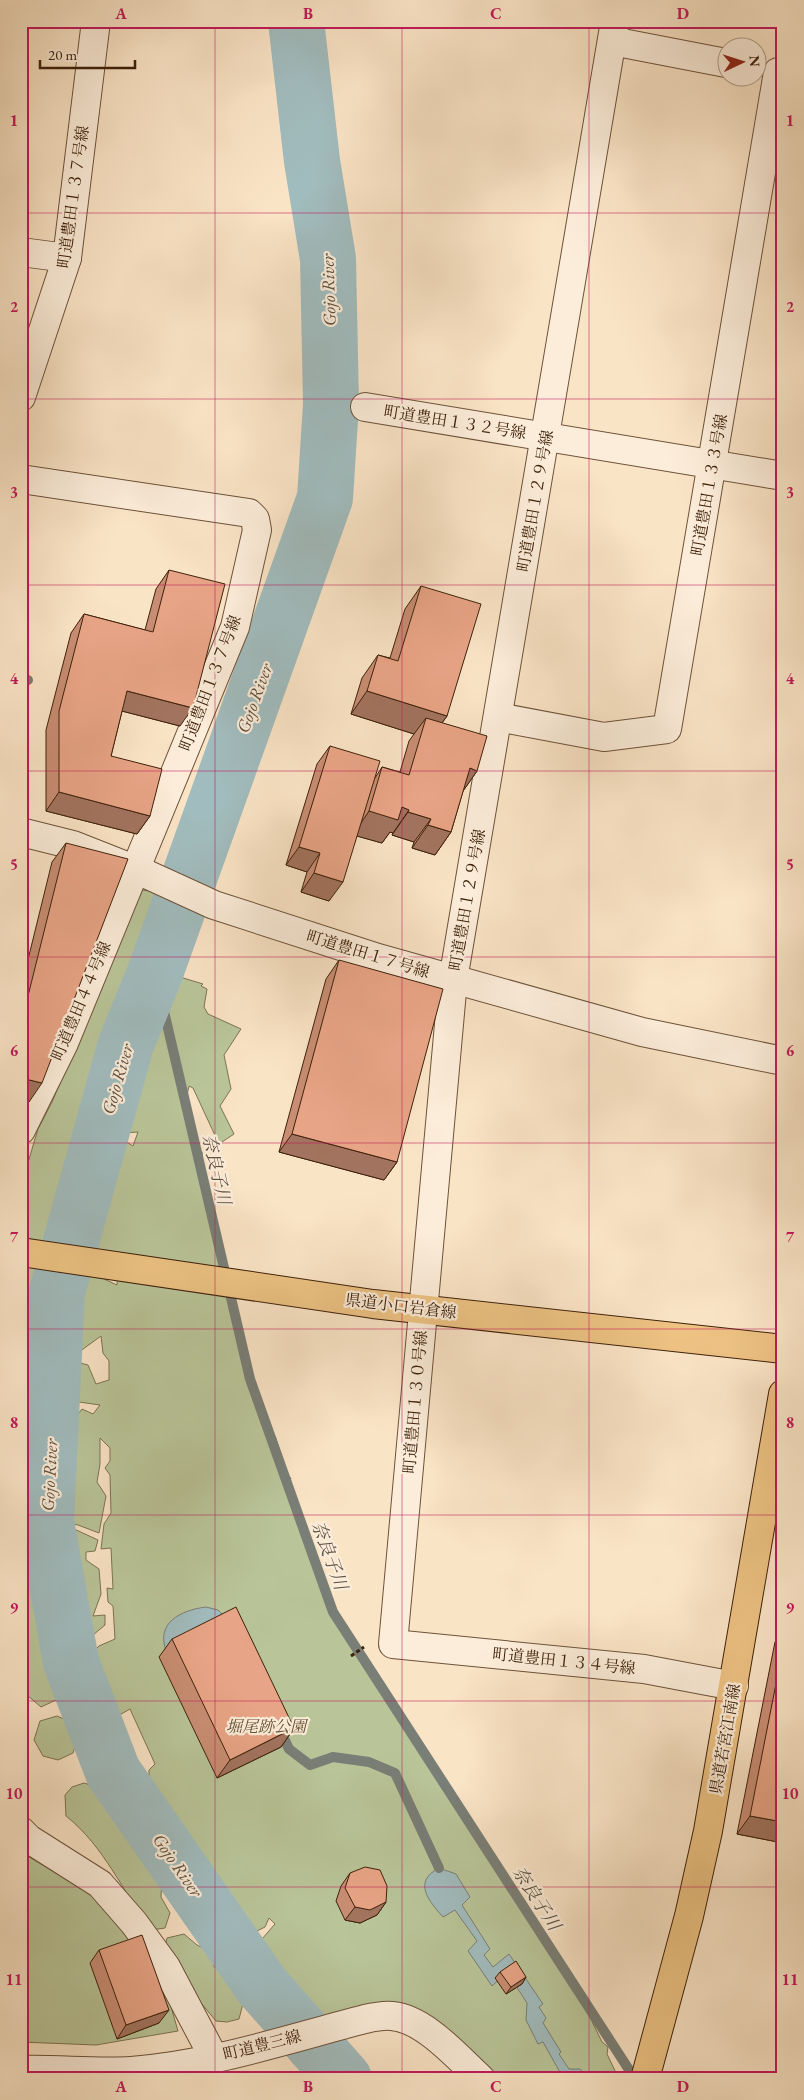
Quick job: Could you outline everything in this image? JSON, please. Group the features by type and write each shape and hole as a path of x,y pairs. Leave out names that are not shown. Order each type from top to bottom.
{"main road":[{"name":"県道小口岩倉線","path":"21,1252 423,1310 783,1349"},
{"name":"県道若宮江南線","path":"645,2079 689,1916 708,1831 783,1394"}],"street":[{"name":"町道豊田１３７号線","path":"21,397 67,258 96,21"},
{"path":"613,31 716,60"},
{"name":"町道豊田１２９号線","path":"454,980 613,31"},
{"name":"町道豊田１３３号線","path":"498,718 604,737 668,728 712,464 772,71"},
{"path":"21,252 67,258"},
{"name":"町道豊田１３２号線","path":"365,407 783,476"},
{"name":"町道豊田１３７号線","path":"21,479 249,513 257,524 235,627 140,872"},
{"name":"町道豊田１７号線","path":"21,832 73,845 214,905 454,980 642,1032 783,1061"},
{"name":"町道豊田４４号線","path":"21,1130 64,1043 140,872"},
{"name":"町道豊田１３０号線","path":"393,1644 454,980"},
{"name":"町道豊田１３４号線","path":"393,1644 644,1669 734,1686"},
{"path":"21,1831 29,1839 100,1884 134,1923 166,1967 214,2058"},
{"name":"町道豊三線","path":"21,2070 97,2075 171,2066 214,2058 365,2019 393,2016 412,2022 438,2039 481,2079"}],"green space":[{"path":"142,890 157,892 173,912 159,935 162,968 134,1004 134,1038 123,1076 97,1110 72,1191 53,1209 55,1248 26,1294 35,1305 40,1343 28,1348 37,1378 42,1422 34,1447 43,1454 41,1482 34,1509 39,1527 34,1562 47,1571 37,1592 50,1604 52,1631 43,1648 56,1649 66,1686 56,1700 41,1707 21,1690 21,1186 38,1129 52,1102"},
{"name":"堀尾跡公園","path":"170,974 203,984 201,986 207,989 204,1007 208,1014 241,1029 224,1055 231,1089 220,1106 234,1134 219,1144 193,1088 189,1086 185,1104 195,1144 202,1152 204,1186 250,1379 270,1434 275,1436 283,1460 280,1462 284,1475 291,1478 288,1486 333,1612 451,1802 568,1972 602,2042 608,2047 607,2054 619,2079 481,2079 438,2039 365,2019 353,2007 347,2012 333,2016 317,2015 295,2008 287,1984 260,1971 249,1954 275,1924 269,1918 265,1927 255,1932 247,1941 235,1930 233,1906 215,1896 205,1877 191,1870 178,1855 168,1840 170,1823 149,1807 149,1770 155,1764 130,1709 109,1721 98,1708 88,1687 73,1678 65,1658 73,1643 58,1629 71,1576 74,1552 60,1545 72,1528 98,1540 95,1551 86,1552 86,1560 99,1569 101,1594 93,1616 105,1615 105,1625 93,1635 83,1630 79,1641 89,1656 99,1646 115,1639 113,1606 108,1602 107,1588 113,1589 111,1548 101,1549 104,1524 111,1513 110,1475 105,1468 110,1461 110,1448 100,1438 100,1464 97,1482 106,1496 99,1533 60,1521 55,1485 59,1420 71,1423 82,1409 93,1414 100,1405 79,1402 63,1412 45,1397 46,1384 58,1376 68,1360 88,1365 96,1384 109,1380 109,1361 103,1353 101,1336 79,1352 63,1351 59,1312 70,1280 90,1267 104,1279 117,1285 118,1268 78,1264 77,1196 101,1153 120,1138 133,1146 138,1132 123,1133 119,1104 129,1080 135,1047 146,1043 143,1015 164,989"},
{"path":"57,1716 73,1723 78,1738 73,1753 58,1760 43,1756 34,1740 40,1721"},
{"path":"84,1783 101,1788 120,1814 123,1830 137,1854 151,1858 162,1878 161,1897 170,1913 165,1928 151,1930 102,1855 66,1816 65,1795 72,1787"},
{"path":"21,1852 96,1897 161,1972 178,2031 96,2045 21,2042"},
{"path":"184,1934 197,1945 211,1952 214,1967 225,1968 239,1976 245,1996 239,2019 227,2022 216,2021 191,1991 164,1951 167,1938"}],"water":[{"path":"206,1607 218,1610 231,1623 167,1653 164,1634 172,1620 188,1611"},
{"path":"439,1868 456,1874 470,1897 462,1905 490,1949 484,1955 493,1967 509,1954 543,2004 539,2007 546,2018 543,2023 561,2052 559,2054 569,2069 580,2069 585,2075 585,2079 561,2079 561,2074 543,2042 538,2044 526,2020 527,2003 507,1972 492,1986 468,1951 477,1941 455,1910 443,1917 428,1898 425,1885 426,1879"}],"building":[{"path":"169,570 225,584 193,708 127,691 111,756 162,769 150,816 59,792 59,711 84,614 153,632"},
{"path":"421,586 481,604 447,716 367,691 378,655 398,661"},
{"path":"426,718 487,736 477,771 470,768 451,832 428,825 431,819 408,812 409,810 402,807 398,820 369,811 382,767 409,775"},
{"path":"330,746 380,761 343,882 314,873 320,853 299,847"},
{"path":"66,843 128,859 42,1083 21,1078 21,1003 26,1004"},
{"path":"339,960 443,989 397,1162 292,1134"},
{"path":"236,1607 294,1728 230,1760 172,1639"},
{"path":"783,1648 783,1822 750,1816"},
{"path":"365,1867 380,1870 387,1886 386,1902 370,1910 355,1907 345,1888 350,1873"},
{"path":"142,1935 169,2010 126,2025 99,1950"},
{"path":"516,1961 526,1977 511,1987 500,1972"}],"waterway":[{"name":"Gojo River","path":"296,21 312,161 328,259 331,404 325,498 155,973 126,1044 57,1292 46,1521 71,1662 113,1772 262,1986 344,2079"},
{"path":"21,677 28,680"},
{"name":"奈良子川","path":"155,973 250,1379 333,1612 635,2079"},
{"path":"280,1730 289,1749 310,1765 333,1757 369,1762 395,1773 439,1868"}]}
